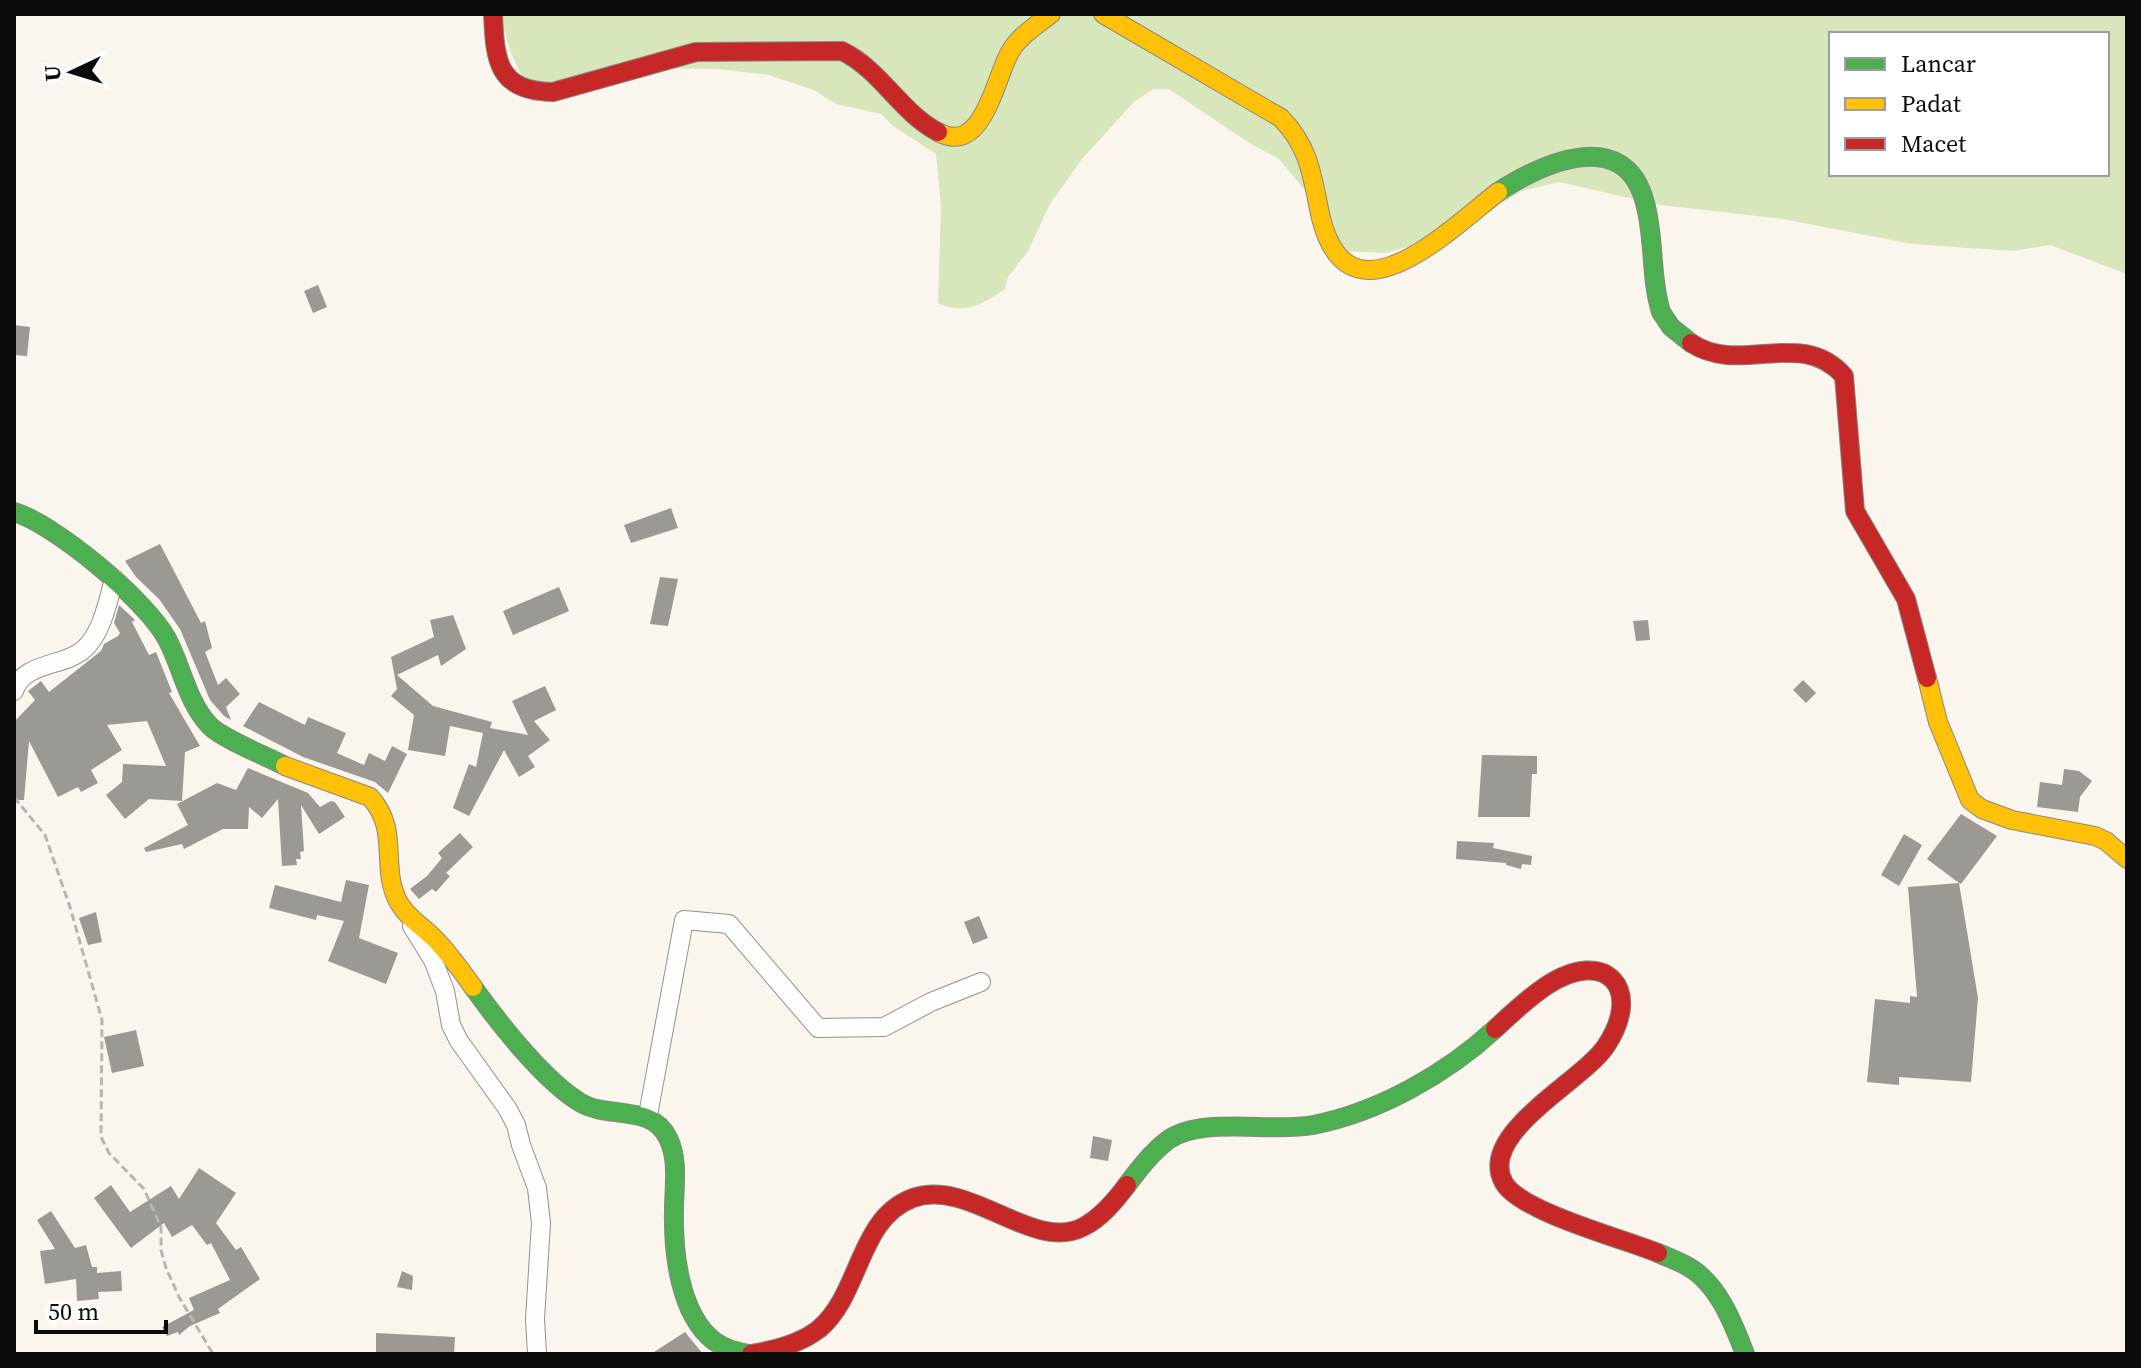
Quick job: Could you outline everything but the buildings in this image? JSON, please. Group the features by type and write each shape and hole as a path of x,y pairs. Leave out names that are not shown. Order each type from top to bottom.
{"street":[{"path":"493,14 495,56 500,69 520,90 535,94 553,92 696,52 842,51 862,61 922,124 932,131 954,136 976,127 986,115 1010,51 1051,14"},
{"path":"1103,14 1281,118 1293,131 1309,159 1333,252 1352,269 1368,272 1395,266 1445,233 1518,176 1552,161 1592,155 1611,160 1627,169 1645,200 1659,307 1670,327 1710,354 1729,356 1789,352 1823,359 1839,368 1844,376 1855,511 1906,599 1938,722 1970,800 1980,809 2009,818 2095,836 2127,859"},
{"path":"14,512 28,516 56,534 146,608 167,638 196,708 212,728 297,772 370,797 378,804 391,836 391,885 415,933 433,960 445,991 451,1025 459,1041 516,1125 537,1188 541,1223 535,1319 537,1354"},
{"path":"14,691 19,679 28,673 78,654 86,647 104,614 114,579"},
{"path":"407,914 420,922 440,944 488,1007 569,1093 593,1109 648,1115 660,1124 669,1138 673,1153 674,1226 684,1290 692,1314 709,1336 734,1353 749,1354 791,1345 809,1336 835,1313 870,1240 899,1204 919,1196 945,1195 1046,1229 1067,1232 1087,1227 1105,1210 1134,1172 1169,1138 1190,1129 1208,1127 1265,1131 1335,1120 1382,1101 1457,1061 1529,998 1556,979 1592,968 1605,972 1617,985 1622,998 1622,1013 1616,1028 1605,1049 1589,1068 1516,1126 1506,1138 1499,1149 1500,1176 1505,1186 1534,1205 1688,1266 1703,1276 1717,1294 1745,1354"},
{"path":"648,1115 684,920 729,924 818,1028 884,1027 931,1002 981,982"}],"path":[{"path":"14,797 45,835 70,907 102,1020 101,1137 109,1153 144,1189 161,1227 161,1250 172,1283 213,1354"}],"green space":[{"path":"499,14 2127,14 2127,274 2050,245 2013,251 1912,244 1783,219 1660,205 1559,182 1522,191 1448,236 1386,253 1340,251 1326,216 1279,159 1169,89 1153,89 1134,102 1082,159 1050,204 1028,251 1008,277 1005,289 973,306 947,307 938,303 941,206 936,154 893,126 881,114 836,104 814,90 768,75 718,69 652,68 526,85 511,53"}],"traffic: fast":[{"path":"1498,192 1559,162 1581,157 1602,158 1620,164 1635,179 1645,203 1661,312 1671,327 1691,343"},
{"path":"14,512 32,519 75,547 140,605 167,639 190,695 210,726 234,742 285,766"},
{"path":"473,987 522,1050 567,1093 592,1108 641,1116 661,1127 674,1155 675,1244 680,1281 686,1298 702,1329 714,1341 748,1354"},
{"path":"1127,1185 1157,1150 1182,1133 1218,1127 1296,1127 1338,1119 1387,1101 1433,1076 1495,1029"},
{"path":"1658,1253 1698,1273 1716,1293 1745,1354"}],"traffic: slow":[{"path":"938,132 953,137 966,134 977,125 1010,52 1029,31 1051,14"},
{"path":"1103,14 1281,118 1299,141 1304,153 1321,218 1335,251 1354,267 1376,269 1402,262 1428,247 1498,192"},
{"path":"1927,678 1938,722 1970,800 1982,809 2012,820 2095,836 2127,859"},
{"path":"285,766 370,797 385,823 390,876 399,903 445,950 473,987"}],"traffic: jam":[{"path":"493,14 495,46 503,71 510,80 535,90 553,92 696,52 842,51 868,69 912,114 938,132"},
{"path":"1691,343 1710,352 1730,355 1809,355 1827,362 1844,376 1855,511 1906,599 1927,678"},
{"path":"1495,1029 1539,991 1567,975 1586,970 1601,972 1613,980 1620,991 1621,1007 1617,1025 1606,1046 1518,1128 1505,1146 1499,1165 1504,1183 1530,1204 1575,1224 1658,1253"},
{"path":"751,1354 787,1346 819,1329 844,1297 881,1222 895,1208 913,1198 935,1195 957,1198 1043,1231 1064,1232 1083,1227 1096,1219 1127,1185"}]}
